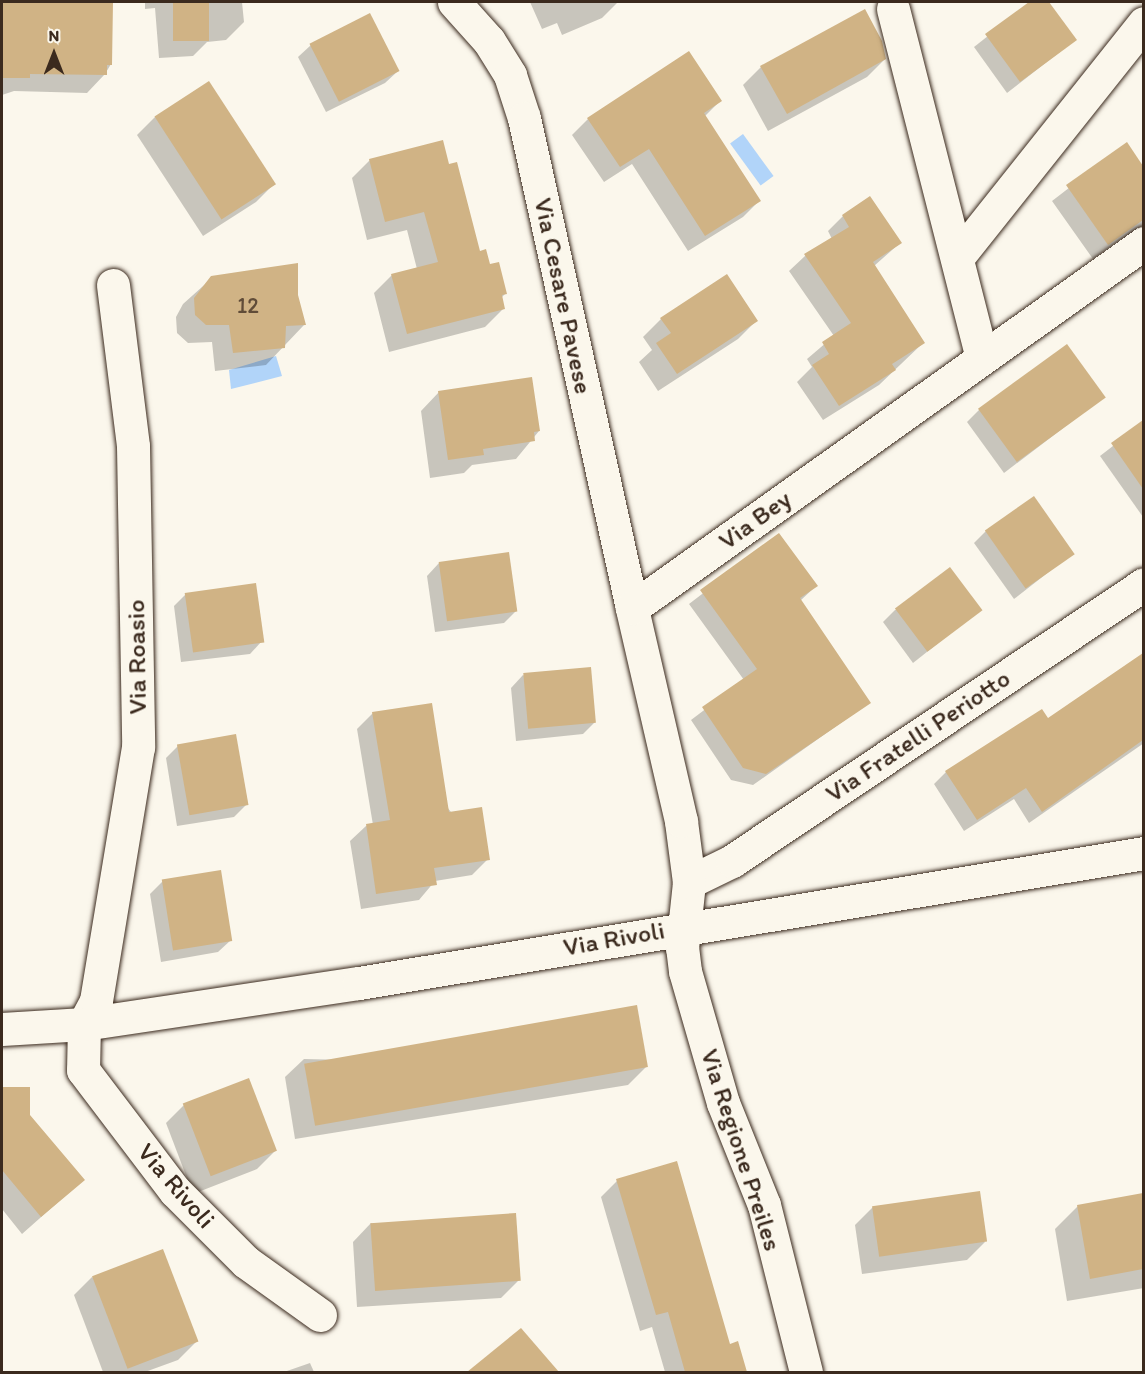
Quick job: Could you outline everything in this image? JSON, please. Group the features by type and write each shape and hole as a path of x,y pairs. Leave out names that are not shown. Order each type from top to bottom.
{"street":[{"name":"Via Cesare Pavese","path":"454,2 489,41 510,75 524,118 632,608"},
{"path":"893,9 982,358"},
{"path":"957,258 1143,23"},
{"name":"Via Bey","path":"632,608 1143,243"},
{"name":"Via Roasio","path":"84,1024 96,1001 138,747 133,446 113,285"},
{"name":"Via Fratelli Periotto","path":"689,882 732,861 1143,584"},
{"path":"632,608 681,821 689,882 685,927"},
{"name":"Via Rivoli","path":"2,1029 84,1024 359,983 685,927 1143,853"},
{"name":"Via Regione Preiles","path":"685,927 682,948 685,971 723,1103 764,1205 806,1372"},
{"name":"Via Rivoli","path":"84,1024 83,1070 175,1191 246,1262 320,1316"}],"water":[{"path":"743,134 774,176 761,185 730,143"},
{"path":"276,356 282,376 231,389 229,370"}],"building":[{"path":"2,2 113,2 112,65 107,65 107,75 30,74 30,78 2,78"},
{"path":"173,2 209,2 209,41 173,41"},
{"path":"1029,2 1049,2 1077,40 1020,82 985,34"},
{"path":"865,9 882,41 886,59 787,114 760,66"},
{"path":"370,13 400,71 339,102 309,44"},
{"path":"689,51 722,101 704,113 761,201 705,236 649,149 620,167 587,118"},
{"path":"209,81 276,184 221,220 154,116"},
{"path":"443,140 449,164 457,162 480,251 486,249 490,264 499,262 507,294 502,295 505,309 407,334 391,274 438,262 424,212 385,222 369,159"},
{"path":"1127,142 1143,166 1143,220 1108,245 1066,185"},
{"path":"870,196 902,243 873,262 925,343 892,364 896,370 839,406 812,365 829,354 822,342 851,323 804,254 849,227 842,215"},
{"path":"298,263 298,295 306,325 286,326 285,348 233,353 229,325 206,325 195,315 194,298 211,276"},
{"path":"727,274 758,321 677,374 656,343 671,333 660,318"},
{"path":"1067,344 1106,397 1017,462 978,409"},
{"path":"532,377 540,431 534,432 535,441 483,449 484,455 448,460 438,391"},
{"path":"1143,420 1143,489 1111,443"},
{"path":"1034,496 1075,554 1026,589 985,530"},
{"path":"779,533 818,586 800,598 871,703 766,774 743,768 702,707 757,669 700,590"},
{"path":"509,552 517,611 447,621 439,562"},
{"path":"950,567 982,610 927,652 895,609"},
{"path":"256,583 264,642 193,652 185,593"},
{"path":"1143,653 1143,740 1042,812 1026,788 977,820 945,771 1042,709 1048,718"},
{"path":"591,667 596,723 528,729 523,673"},
{"path":"432,703 449,812 482,807 490,860 434,868 437,885 376,894 366,824 390,820 372,712"},
{"path":"236,734 249,805 189,815 177,744"},
{"path":"221,870 232,941 173,950 162,879"},
{"path":"637,1005 648,1067 315,1126 304,1064"},
{"path":"249,1078 277,1151 211,1176 183,1103"},
{"path":"2,1087 30,1087 30,1115 85,1180 41,1217 2,1170"},
{"path":"677,1161 730,1344 738,1341 747,1372 685,1372 668,1312 656,1315 616,1179"},
{"path":"980,1191 987,1242 879,1257 872,1206"},
{"path":"1143,1193 1143,1269 1090,1279 1077,1205"},
{"path":"516,1213 521,1281 375,1291 370,1223"},
{"path":"163,1249 198,1341 128,1369 92,1276"},
{"path":"521,1328 559,1372 467,1372"}]}
